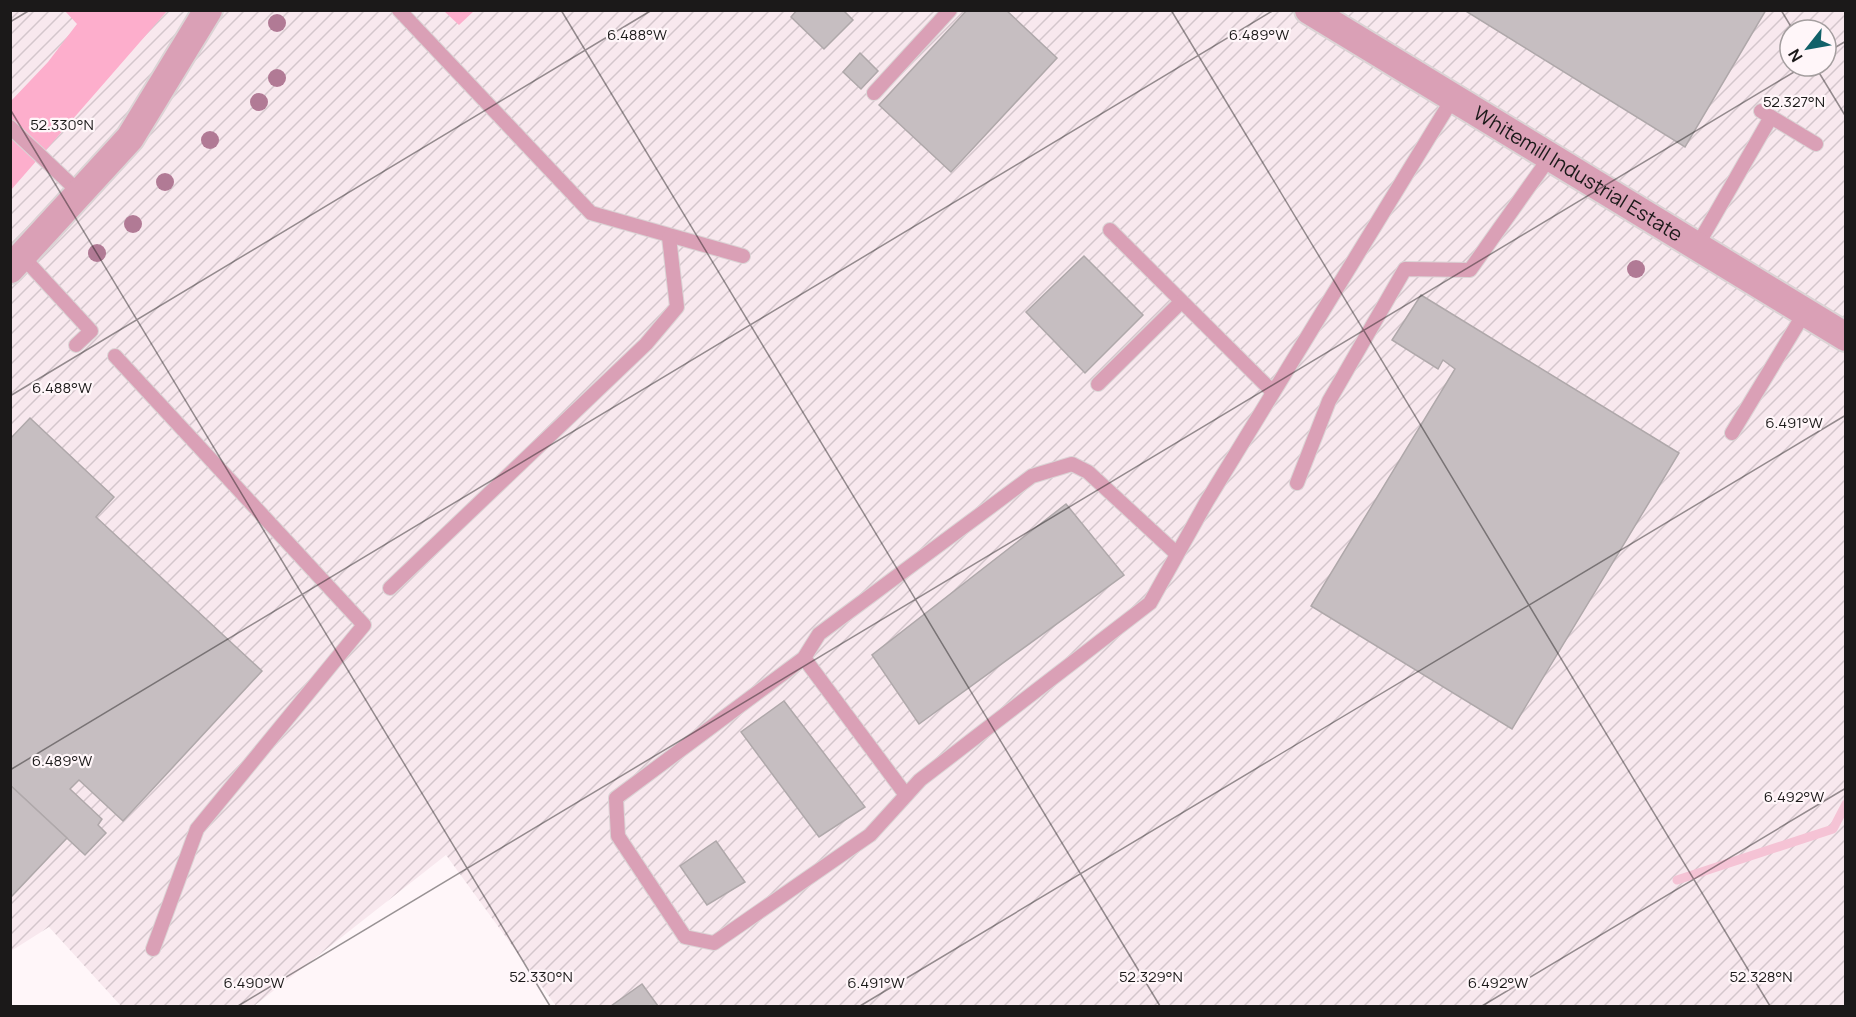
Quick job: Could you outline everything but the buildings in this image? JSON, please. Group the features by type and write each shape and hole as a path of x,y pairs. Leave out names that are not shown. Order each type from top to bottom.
{"street":[{"path":"16,262 130,138 208,10"},
{"name":"Whitemill Industrial Estate","path":"1309,10 1845,337"}],"lane":[{"path":"399,10 591,213 669,237 743,256"},
{"path":"874,93 950,10"},
{"path":"1177,554 1088,472 1072,464 1032,476 819,634 804,658 616,798 618,836 685,937 714,943 870,835 920,780 1150,603 1273,392 1453,98"},
{"path":"1697,246 1766,114 1816,144"},
{"path":"10,127 80,193"},
{"path":"1298,483 1329,401 1406,269 1470,270 1550,157"},
{"path":"1110,230 1273,392"},
{"path":"390,588 638,352 677,307 669,237"},
{"path":"16,262 91,331 76,345"},
{"path":"1098,384 1181,302"},
{"path":"1732,433 1805,312"},
{"path":"115,356 364,625 197,829 153,949"},
{"path":"804,658 906,795"}],"shaded area":[{"path":"11,11 1845,11 1845,1006 556,1006 446,855 254,1006 121,1006 49,927 11,951"},
{"path":"65,11 167,11 11,190 11,101 48,62 77,24"},
{"path":"444,11 474,11 459,25"}],"waterway":[{"path":"1677,880 1833,829 1846,804"}]}
